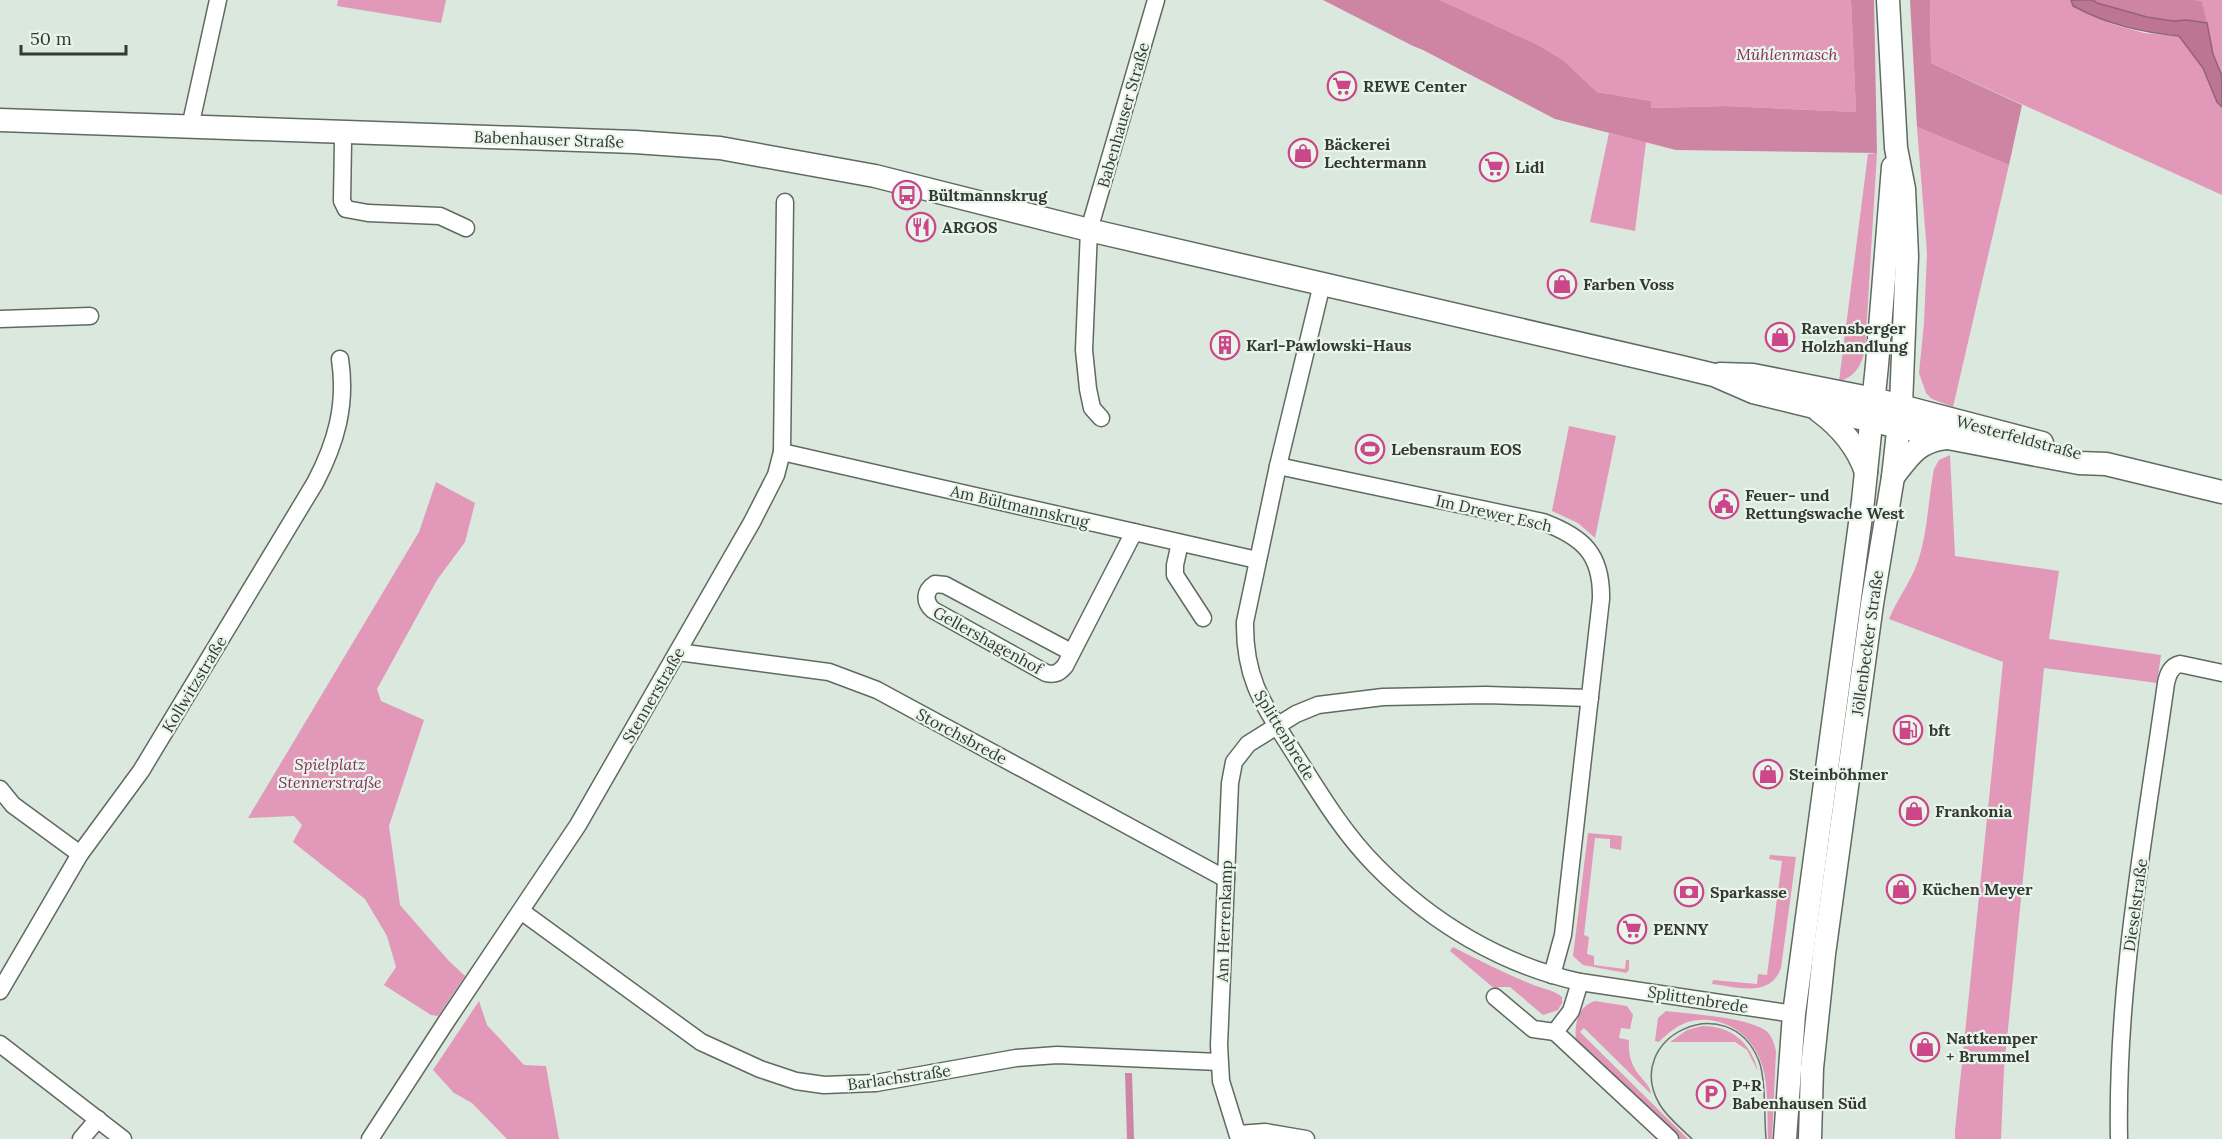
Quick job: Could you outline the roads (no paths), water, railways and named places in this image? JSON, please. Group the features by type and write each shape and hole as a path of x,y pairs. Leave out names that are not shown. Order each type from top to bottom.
{"main road":[{"name":"Jöllenbecker Straße","path":"1810,1139 1817,1016 1827,924 1900,417 1907,256 1904,189 1896,148 1888,0"},
{"name":"Babenhauser Straße","path":"0,120 636,142 720,148 874,176 1089,230"},
{"name":"Jöllenbecker Straße","path":"1785,1139 1788,1068 1794,1014 1873,410 1889,199 1896,148"},
{"path":"1089,230 1714,375 1753,392 1813,407 1873,410"},
{"path":"1714,375 1728,373 1754,375 1900,417"},
{"path":"1813,407 1834,422 1846,435 1856,449 1866,472"},
{"name":"Westerfeldstraße","path":"1900,417 1948,438 2079,463 2106,464"},
{"name":"Westerfeldstraße","path":"1900,417 2074,451 2106,464"},
{"path":"1893,477 1925,442 1948,438"},
{"path":"2106,464 2222,492"},
{"name":"Splittenbrede","path":"1794,1014 1817,1016"}],"street":[{"path":"190,127 218,0"},
{"name":"Babenhauser Straße","path":"1101,418 1092,408 1084,350 1089,230 1156,0"},
{"path":"340,133 343,142 342,201 346,209 368,213 440,216 466,228"},
{"name":"Stennerstraße","path":"370,1139 584,816 765,499 776,474 782,452 785,202"},
{"name":"Splittenbrede","path":"1322,284 1278,466 1245,622 1250,674 1261,700 1333,813 1376,866 1396,885 1438,919 1496,954 1552,975 1580,982 1794,1014"},
{"path":"0,319 90,315"},
{"name":"Kollwitzstraße","path":"0,991 80,854 141,771 319,476 335,440 340,421 343,388 340,359"},
{"name":"Am Bültmannskrug","path":"782,452 1257,560"},
{"name":"Im Drewer Esch","path":"1278,466 1543,522 1577,538 1592,553 1602,581 1563,935 1552,975"},
{"name":"Gellershagenhof","path":"1071,652 945,585 934,584 928,591 927,605 933,610 1046,673 1054,674 1060,672 1071,652 1134,532"},
{"path":"1180,543 1175,575 1203,618"},
{"name":"Storchsbrede","path":"678,652 829,672 877,690 1226,879"},
{"name":"Dieselstraße","path":"2119,1139 2119,1058 2127,967 2166,683 2169,672 2176,665 2184,664 2222,672"},
{"path":"1277,726 1296,714 1318,705 1383,697 1486,695 1590,698"},
{"name":"Am Herrenkamp","path":"1277,726 1248,744 1234,762 1230,783 1219,1062 1222,1082 1238,1136 1265,1132 1306,1139"},
{"path":"0,789 13,805 80,854"},
{"name":"Barlachstraße","path":"521,911 701,1042 760,1069 796,1080 824,1085 876,1083 1016,1058 1057,1055 1219,1062"},
{"path":"1555,1032 1570,1011 1580,982"},
{"path":"1495,997 1533,1029 1555,1032 1670,1139"},
{"path":"0,1044 123,1139"},
{"path":"81,1139 98,1119"}],"tram line":[{"path":"1692,1139 1660,1105 1652,1081 1654,1059 1666,1042 1683,1029 1704,1024 1725,1026 1744,1038 1759,1061 1764,1088 1766,1139"}],"place":[{"name":"REWE Center","path":"1342,86"},
{"name":"Bäckerei Lechtermann","path":"1303,153"},
{"name":"Lidl","path":"1494,167"},
{"name":"Bültmannskrug","path":"907,195"},
{"name":"ARGOS","path":"921,227"},
{"name":"Farben Voss","path":"1562,284"},
{"name":"Ravensberger Holzhandlung","path":"1780,337"},
{"name":"Karl-Pawlowski-Haus","path":"1225,345"},
{"name":"Lebensraum EOS","path":"1370,449"},
{"name":"Feuer- und Rettungswache West","path":"1724,504"},
{"name":"bft","path":"1908,730"},
{"name":"Steinböhmer","path":"1768,774"},
{"name":"Frankonia","path":"1914,811"},
{"name":"Küchen Meyer","path":"1901,889"},
{"name":"Sparkasse","path":"1689,892"},
{"name":"PENNY","path":"1632,929"},
{"name":"Nattkemper + Brummel","path":"1925,1047"},
{"name":"P+R Babenhausen Süd","path":"1711,1094"}],"park label":[{"name":"Mühlenmasch","path":"1787,54"},
{"name":"Spielplatz Stennerstraße","path":"330,773"}]}
